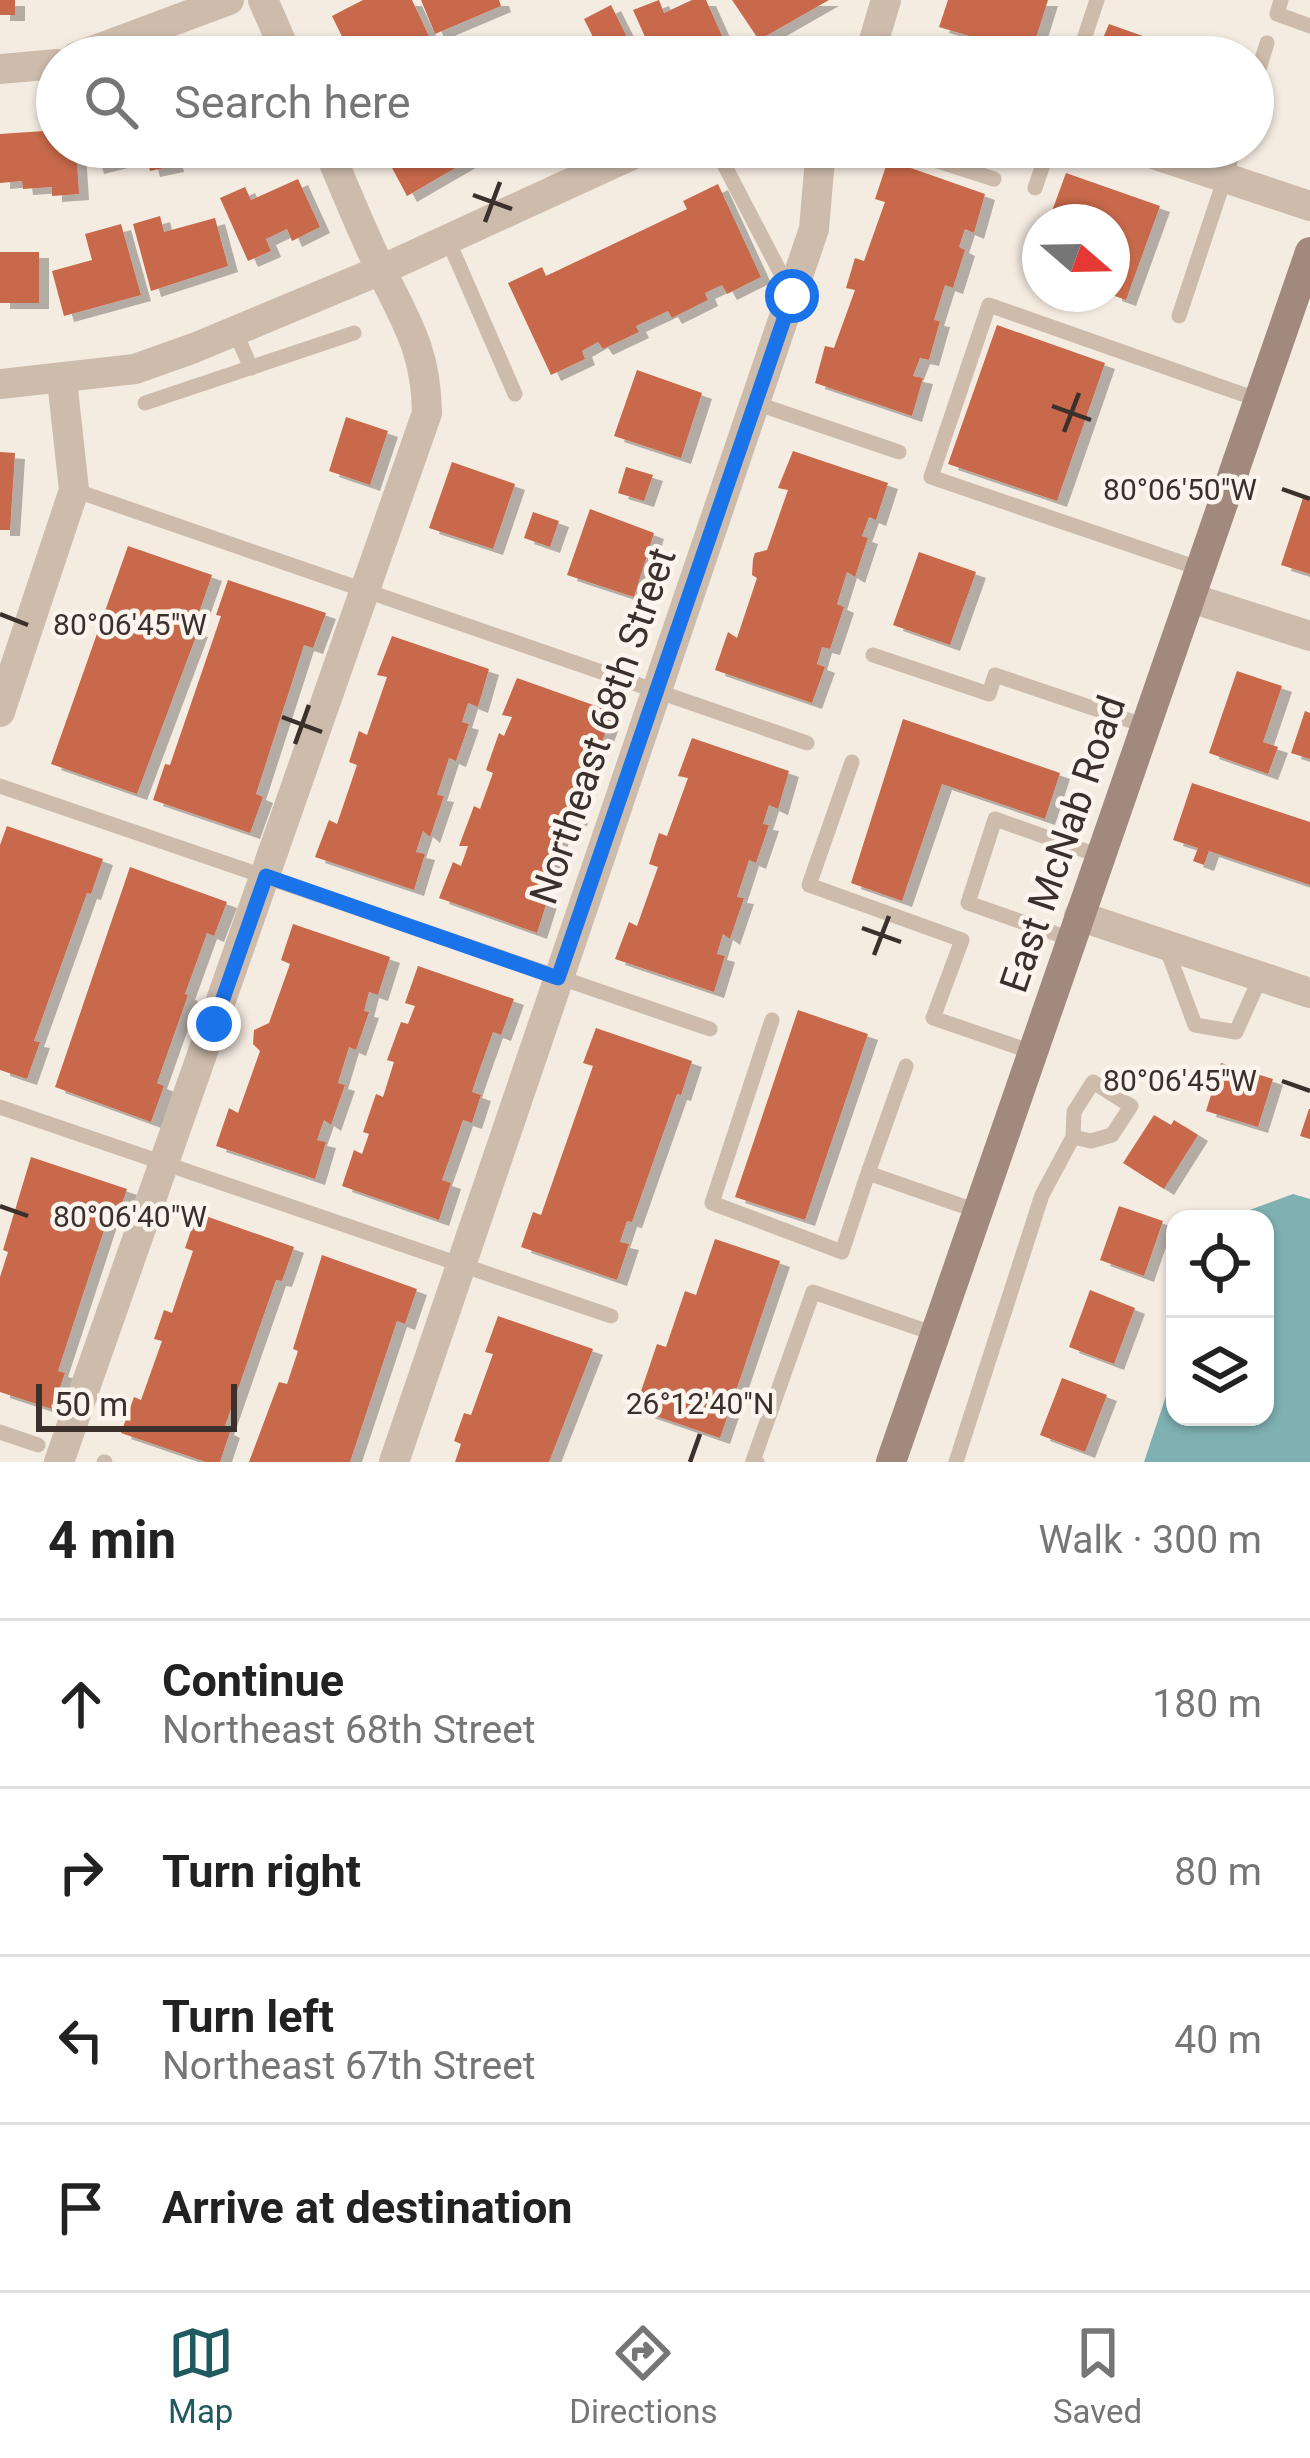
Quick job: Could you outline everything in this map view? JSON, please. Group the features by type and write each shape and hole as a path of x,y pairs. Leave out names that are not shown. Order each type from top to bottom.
{"street":[{"path":"133,36 230,0"},
{"path":"263,0 279,36"},
{"path":"875,36 886,0"},
{"path":"0,69 36,66"},
{"path":"49,1454 164,1163 427,413 427,375 411,325 336,168"},
{"path":"0,384 135,369 381,270 604,168"},
{"name":"Northeast 68th Street","path":"394,1462 792,296 814,229 819,168"},
{"path":"1196,168 1310,206"},
{"name":"East McNab Road","path":"891,1462 1310,252"},
{"path":"0,712 74,490 62,380"},
{"path":"1196,584 1310,636"},
{"path":"1075,928 1165,944 1310,993"}],"lane":[{"path":"1085,36 1097,0"},
{"path":"1281,0 1276,14 1310,26"},
{"path":"726,168 792,296"},
{"path":"960,168 994,179"},
{"path":"1035,188 1041,168"},
{"path":"1179,316 1229,168"},
{"path":"448,240 514,394"},
{"path":"1196,584 931,477 989,305 1259,400"},
{"path":"235,331 251,368"},
{"path":"145,404 354,333"},
{"path":"754,403 899,452"},
{"path":"74,490 808,742"},
{"path":"874,655 989,694 995,675 1146,726"},
{"path":"852,762 809,885 962,940 933,1018 1032,1052"},
{"path":"0,786 710,1029"},
{"path":"1075,928 968,903 995,819 1100,856"},
{"path":"1165,944 1195,1025 1236,1032 1261,976"},
{"path":"772,1020 712,1203 842,1252 907,1066"},
{"path":"0,1107 611,1316"},
{"path":"956,1462 1042,1195 1073,1137"},
{"path":"868,1173 977,1211"},
{"path":"757,1462 753,1461 813,1292 935,1334"},
{"path":"0,1432 49,1454"}],"water":[{"path":"1293,1194 1310,1199 1310,1462 1144,1462 1166,1396 1166,1426 1274,1426 1274,1210 1249,1210"}],"building":[{"path":"0,0 15,0 15,15 0,15"},
{"path":"363,0 412,0 429,36 342,36 332,16"},
{"path":"421,0 499,0 501,6 435,34"},
{"path":"659,0 664,13 692,0 706,0 722,36 645,36 633,10"},
{"path":"732,0 829,0 766,36 756,36"},
{"path":"948,0 1048,0 1037,36 970,36 939,27"},
{"path":"611,5 626,36 592,36 584,19"},
{"path":"1109,24 1143,36 1104,36"},
{"path":"36,132 36,168 77,168 79,194 52,196 52,187 23,189 22,181 0,183 0,134"},
{"path":"392,168 455,168 407,196"},
{"path":"885,168 911,168 985,194 974,233 965,229 959,247 965,250 953,288 945,285 929,360 920,358 913,376 923,378 912,416 815,383 825,346 834,348 855,290 846,288 855,258 864,261 885,202 875,199"},
{"path":"1066,173 1160,206 1130,289 1130,204 1055,204"},
{"path":"298,179 320,227 292,241 287,229 266,239 271,251 248,261 220,198 245,187 251,200"},
{"path":"718,184 761,277 727,294 722,285 705,293 708,300 672,318 668,311 603,349 598,342 582,351 585,359 551,375 508,283 542,267 546,276 687,209 683,201"},
{"path":"160,216 164,232 215,218 228,266 151,291 133,224"},
{"path":"121,224 141,295 64,316 52,271 92,260 85,234"},
{"path":"0,252 39,252 39,303 0,303"},
{"path":"997,325 1105,363 1057,501 948,464"},
{"path":"637,370 702,393 681,458 614,436"},
{"path":"346,417 388,431 370,485 329,471"},
{"path":"793,451 888,483 876,520 869,517 862,536 868,538 855,577 847,572 837,604 844,607 830,649 822,647 817,664 825,667 812,703 715,670 728,632 737,638 757,578 752,575 753,559 755,553 767,550 788,490 778,488"},
{"path":"0,452 15,453 10,530 0,530"},
{"path":"452,462 515,484 493,549 429,528"},
{"path":"626,467 653,475 644,501 618,493"},
{"path":"1303,498 1310,501 1310,574 1281,565"},
{"path":"590,509 654,533 634,597 567,575"},
{"path":"533,512 559,521 550,547 524,538"},
{"path":"128,546 212,575 193,630 198,631 137,794 51,764"},
{"path":"919,552 976,572 950,645 893,625"},
{"path":"228,580 326,613 313,648 304,645 256,794 263,797 250,833 153,800 165,764 170,765 221,616 216,615"},
{"path":"392,636 489,669 478,707 468,703 462,722 469,724 456,761 449,758 437,795 444,796 430,837 423,831 416,852 425,854 414,890 315,857 329,820 337,824 357,765 349,762 359,731 367,735 387,677 377,675"},
{"path":"1237,671 1282,686 1263,742 1278,747 1268,774 1209,753"},
{"path":"517,678 613,712 600,747 591,744 570,804 578,818 570,830 561,831 540,893 549,895 537,933 439,898 453,862 461,866 468,846 459,846 493,773 486,770 499,733 504,736 512,717 502,715"},
{"path":"1305,711 1310,713 1310,759 1291,753"},
{"path":"903,719 1060,773 1045,819 942,784 902,901 851,883"},
{"path":"692,738 789,771 778,809 769,805 763,824 769,825 756,863 749,860 737,897 744,898 730,939 723,934 717,954 725,956 714,992 615,959 629,922 637,926 658,867 649,864 659,833 667,836 688,778 678,776"},
{"path":"1192,783 1310,822 1310,885 1209,851 1204,865 1193,861 1198,848 1173,840"},
{"path":"7,826 103,859 34,1041 40,1042 27,1079 0,1070 0,845"},
{"path":"130,867 227,902 214,936 207,933 185,994 157,1083 164,1086 151,1122 55,1087"},
{"path":"293,924 390,957 378,995 369,992 364,1011 369,1012 356,1050 349,1047 338,1083 345,1085 331,1125 324,1120 317,1140 326,1142 315,1179 216,1146 229,1108 238,1113 260,1051 253,1044 254,1030 269,1023 290,964 281,960"},
{"path":"418,966 514,999 501,1035 493,1032 472,1092 481,1095 472,1123 463,1120 442,1180 451,1183 439,1220 342,1186 354,1150 362,1154 369,1134 363,1132 376,1094 383,1097 394,1062 387,1060 401,1022 408,1024 415,1006 405,1003"},
{"path":"798,1010 868,1034 805,1220 735,1197"},
{"path":"596,1028 692,1061 632,1222 627,1221 620,1242 629,1244 617,1280 521,1247 533,1212 541,1215 593,1066 583,1063"},
{"path":"1221,1063 1273,1079 1258,1127 1206,1111"},
{"path":"1310,1109 1310,1139 1300,1136"},
{"path":"1154,1115 1171,1125 1174,1120 1198,1135 1164,1189 1123,1163"},
{"path":"31,1157 127,1189 115,1224 107,1221 58,1371 65,1373 52,1409 0,1392 0,1277 8,1252 3,1250"},
{"path":"1119,1206 1163,1221 1144,1276 1100,1260"},
{"path":"197,1213 294,1247 282,1281 276,1280 224,1429 230,1432 220,1462 206,1462 121,1433 134,1397 141,1400 162,1341 154,1339 164,1310 172,1313 193,1251 185,1248"},
{"path":"715,1239 780,1261 720,1438 635,1409 657,1344 666,1347 685,1291 696,1295"},
{"path":"322,1255 417,1289 405,1324 397,1321 350,1462 249,1462 279,1382 287,1384"},
{"path":"1090,1290 1135,1308 1114,1364 1069,1347"},
{"path":"498,1316 593,1349 549,1462 455,1462 461,1444 454,1441 464,1413 471,1415 493,1354 485,1352"},
{"path":"1062,1378 1107,1395 1085,1452 1040,1435"}],"route":[{"path":"214,1024 266,876 558,978 792,296"}]}
